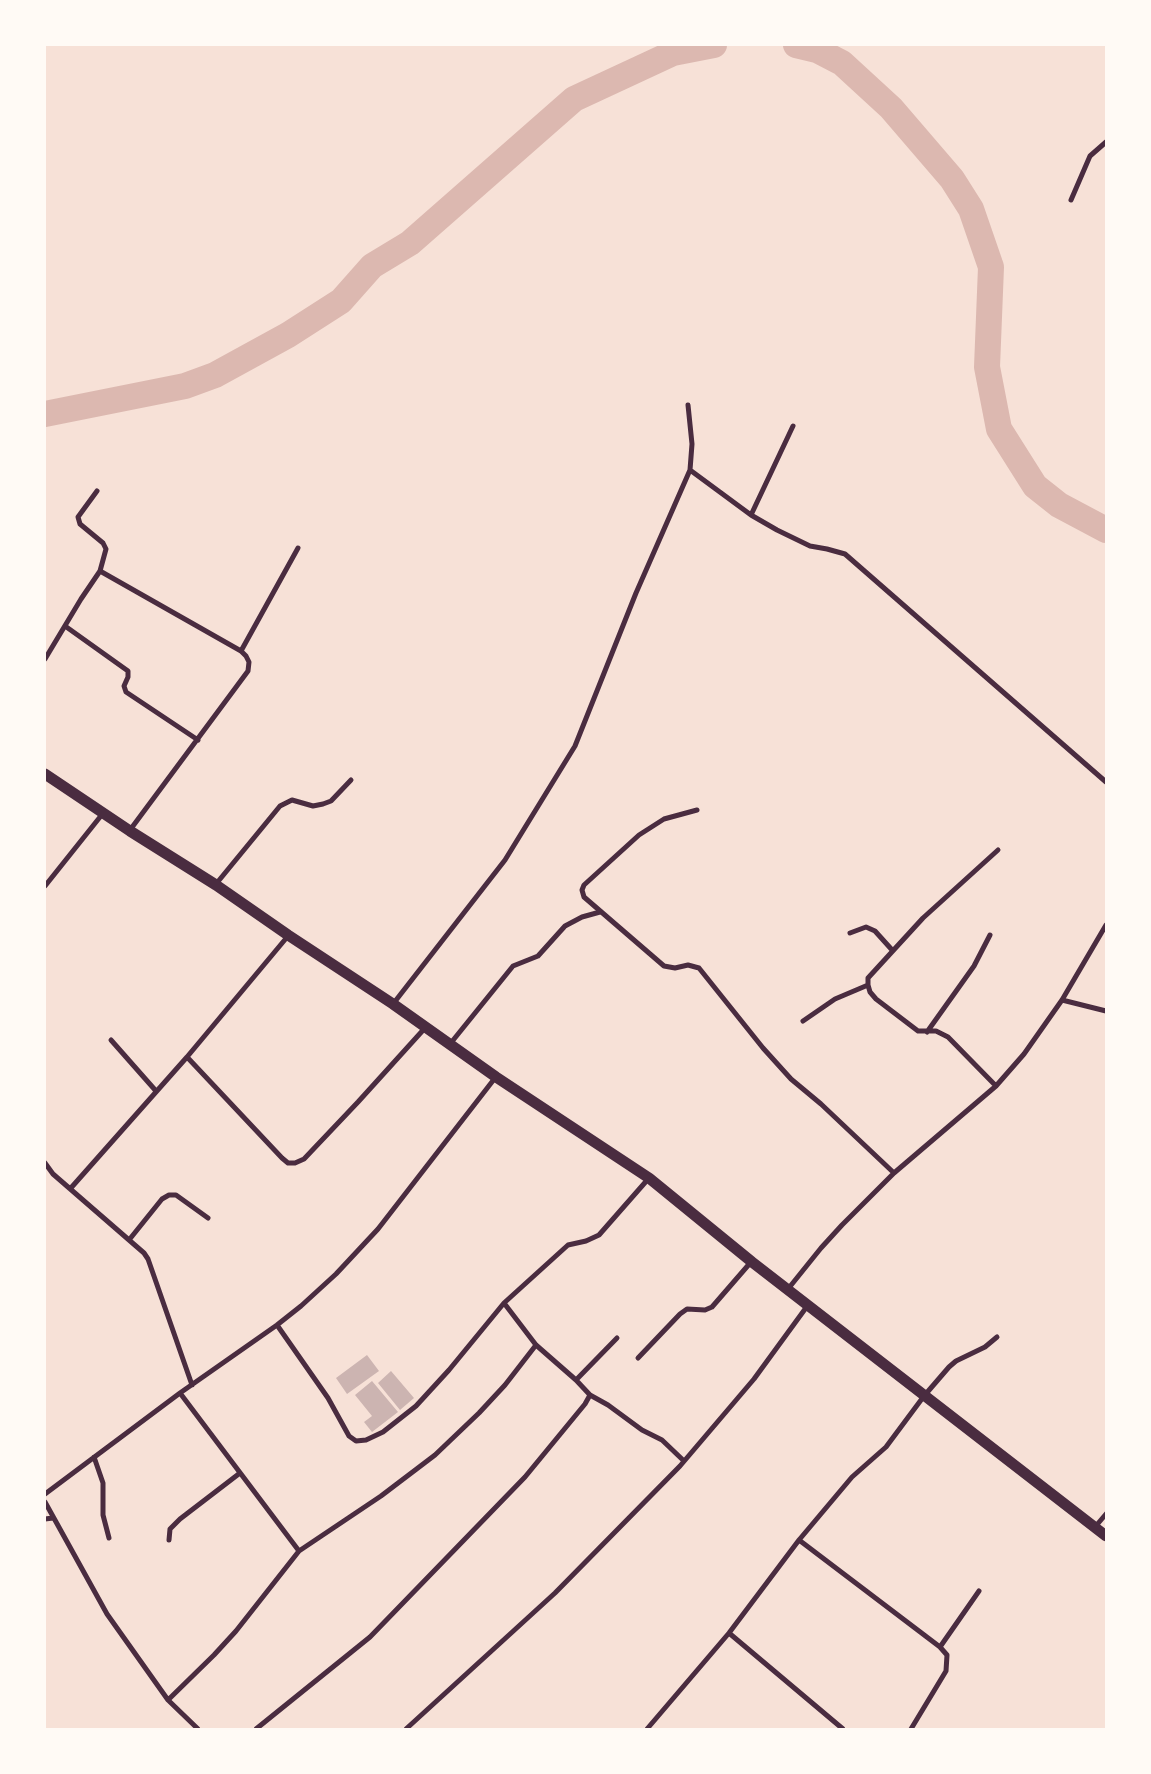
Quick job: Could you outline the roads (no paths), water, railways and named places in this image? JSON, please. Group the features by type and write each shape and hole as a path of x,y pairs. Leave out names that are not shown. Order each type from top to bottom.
{"highway":[{"path":"45,774 216,885 393,1004 496,1077 649,1178 752,1262 1106,1536"}],"street":[{"path":"1070,200 1090,156 1106,142"},
{"path":"393,1004 505,860 574,746 636,592 690,470 692,444 688,405"},
{"path":"751,514 793,426"},
{"path":"690,470 751,514 777,530 810,546 827,548 845,554 1106,782"},
{"path":"45,659 81,598 100,572 106,549 103,543 80,524 78,517 96,491"},
{"path":"241,651 298,548"},
{"path":"100,572 241,651 249,662 248,671 130,830"},
{"path":"64,626 128,671 128,677 124,686 126,692 198,740"},
{"path":"216,885 280,806 292,800 313,806 323,804 330,801 350,780"},
{"path":"696,810 658,822 639,836 584,885 582,890 584,897 664,966 675,968 688,964 700,968 763,1048 791,1079 822,1104 894,1173"},
{"path":"45,886 104,812"},
{"path":"996,1086 948,1037 936,1031 918,1031 876,999 870,992 868,978 922,918 998,850"},
{"path":"449,1044 514,966 538,956 565,926 582,917 600,912"},
{"path":"788,1290 820,1248 894,1173 996,1086 1024,1054 1062,1000 1104,933 1106,925"},
{"path":"850,933 866,927 874,931 893,951"},
{"path":"70,1189 187,1057 288,935"},
{"path":"927,1032 974,966 990,935"},
{"path":"803,1021 835,998 868,985"},
{"path":"1062,1000 1106,1011"},
{"path":"187,1057 282,1158 288,1163 295,1163 304,1159 425,1027"},
{"path":"111,1040 156,1091"},
{"path":"45,1494 180,1393 277,1325 336,1274 378,1229 496,1077"},
{"path":"45,1163 70,1189 144,1253 152,1266 192,1386"},
{"path":"277,1325 328,1398 349,1436 356,1441 366,1440 383,1432 416,1406 449,1370 504,1303 568,1246 599,1235 649,1178"},
{"path":"129,1240 162,1199 169,1194 176,1195 208,1218"},
{"path":"638,1358 687,1309 705,1310 712,1307 752,1262"},
{"path":"504,1303 536,1345 590,1395 608,1405 637,1427 662,1440 684,1461"},
{"path":"406,1729 555,1593 684,1461 754,1379 808,1305"},
{"path":"647,1729 729,1633 799,1540 852,1477 886,1447 924,1396 956,1361 985,1347 997,1337"},
{"path":"576,1380 617,1338"},
{"path":"168,1700 230,1637 299,1551 381,1496 435,1455 480,1413 506,1385 536,1345"},
{"path":"180,1393 299,1551"},
{"path":"256,1729 310,1687 379,1628 525,1476 585,1404 590,1395"},
{"path":"94,1457 103,1483 103,1515 109,1538"},
{"path":"169,1540 170,1529 180,1519 240,1473"},
{"path":"45,1502 107,1614 168,1700 198,1729"},
{"path":"1094,1527 1106,1514"},
{"path":"45,1519 53,1518"},
{"path":"799,1540 948,1655 946,1671 911,1729"},
{"path":"940,1647 979,1591"},
{"path":"729,1633 843,1729"}],"waterway":[{"path":"45,414 185,386 215,375 288,335 341,301 372,266 410,243 574,99 673,53 714,45"},
{"path":"796,45 817,50 842,63 891,108 952,179 971,209 991,267 987,367 999,429 1035,486 1059,505 1106,530"}]}
